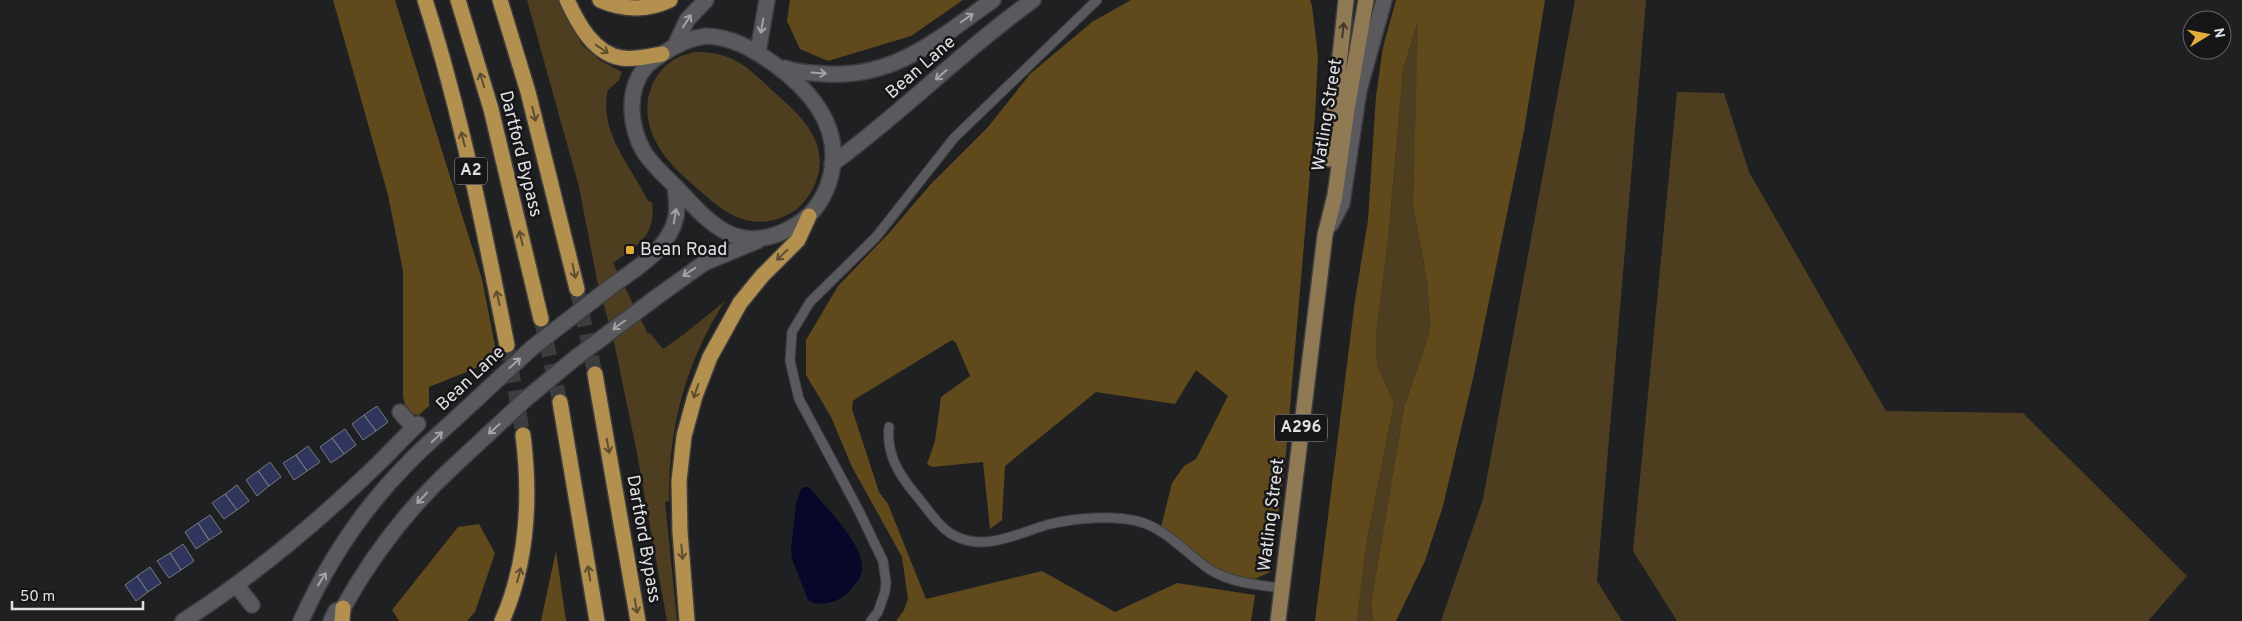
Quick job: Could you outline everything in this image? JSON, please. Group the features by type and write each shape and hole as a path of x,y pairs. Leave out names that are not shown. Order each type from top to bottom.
{"highway":[{"name":"A2","path":"425,0 445,64 465,147 507,345"},
{"name":"Dartford Bypass","path":"458,0 491,109 541,319"},
{"name":"Dartford Bypass","path":"500,0 528,92 577,289"},
{"path":"567,0 586,33 604,51 617,57 630,58 668,50"},
{"path":"600,0 614,5 635,8 654,6 670,0"},
{"path":"687,621 680,532 679,481 684,436 695,396 713,351 740,303 762,276 798,240 809,216"},
{"name":"Dartford Bypass","path":"595,374 638,621"},
{"path":"560,402 597,621"},
{"path":"502,621 518,581 524,551 527,499 523,435"}],"main road":[{"path":"668,50 687,20 706,0"},
{"path":"758,52 767,0"},
{"name":"Bean Lane","path":"758,52 779,65 801,72 846,74 878,69 894,64 918,52 992,0"},
{"name":"Bean Lane","path":"832,164 868,138 1007,19 1033,0"},
{"name":"Watling Street","path":"1325,235 1324,212 1346,0"},
{"name":"Watling Street","path":"1278,621 1325,235 1335,195 1347,109 1366,0"},
{"path":"1325,235 1342,203 1359,90 1384,0"},
{"path":"331,621 336,611 343,614 373,559 402,520 456,464 527,398 574,359 704,263 740,247 765,238 790,229 809,216 824,196 832,164 830,134 819,108 795,79 758,52 732,41 711,36 694,37 668,50 646,66 639,77 633,96 633,118 636,134 643,151 656,168 701,215 715,226 742,238 765,238"},
{"name":"Bean Lane","path":"301,621 314,591 347,539 372,504 408,462 533,347 655,252 667,236 676,218 675,186"},
{"path":"183,621 237,586 380,462 416,426 400,412"},
{"path":"237,586 252,605"}],"lane":[{"path":"871,621 880,607 885,592 886,577 883,561 858,509 799,399 790,361 792,332 810,302 876,238 954,138 1098,0"},
{"path":"889,428 888,439 894,463 907,484 944,527 955,536 971,540 991,541 1011,538 1052,524 1094,519 1132,520 1153,527 1220,574 1252,584 1282,588"}],"shaded area":[{"path":"333,0 395,0 482,279 497,356 491,362 429,387 429,406 419,415 410,412 406,407 403,397 403,271 388,195"},
{"path":"527,0 561,0 582,45 601,61 622,72 619,80 608,90 606,105 608,120 618,148 648,201 652,202 652,214 648,232 637,245 613,263 648,334 650,333 663,349 725,301 711,324 690,372 676,422 672,448 669,501 665,502 677,621 667,621 636,448 614,342 597,280 579,187"},
{"path":"790,0 963,0 911,36 828,61 800,49 787,21"},
{"path":"1131,0 1310,0 1312,6 1318,56 1315,116 1285,465 1270,572 1253,580 1227,574 1215,568 1161,527 1172,483 1184,466 1196,459 1228,396 1196,370 1175,404 1096,392 1005,466 1002,520 990,529 983,462 932,467 927,464 935,441 941,397 970,376 956,343 952,340 857,398 853,401 852,409 879,492 888,504 926,599 1042,571 1115,612 1177,583 1255,595 1251,621 896,621 904,610 908,599 902,557 852,467 831,417 806,375 806,340 838,286 889,233 930,185 988,127 1030,74 1092,22"},
{"path":"1396,0 1545,0 1524,131 1474,374 1443,506 1425,561 1396,621 1373,621 1371,603 1404,407 1426,343 1430,325 1427,281 1413,205 1418,21 1403,70 1388,241 1376,336 1377,365 1394,403 1366,546 1357,621 1315,621 1355,300 1368,220 1376,96 1383,47"},
{"path":"1575,0 1646,0 1597,581 1622,621 1441,621 1483,499"},
{"path":"1419,18 1413,205 1427,281 1430,325 1426,343 1404,407 1371,603 1373,621 1357,621 1366,546 1394,403 1377,365 1376,336 1388,241 1403,70"},
{"path":"695,52 719,54 743,65 794,111 811,132 817,143 820,156 819,169 810,194 799,207 790,213 773,220 761,222 749,221 732,215 717,206 687,180 659,147 650,129 648,117 647,106 653,83 667,65 679,57"},
{"path":"1677,92 1724,93 1749,172 1886,411 2023,413 2187,576 2148,621 1677,621 1633,551"},
{"path":"479,524 495,553 475,612 467,621 399,621 392,610 458,527"},
{"path":"556,551 566,621 541,621"}],"water":[{"path":"809,487 843,526 857,549 861,560 862,571 855,584 841,598 826,603 818,604 808,600 792,559 791,550 796,504 801,489"}],"building":[{"path":"377,406 388,422 376,431 364,415"},
{"path":"364,415 376,431 363,440 352,424"},
{"path":"345,429 356,445 344,454 332,438"},
{"path":"332,438 344,454 331,463 320,447"},
{"path":"308,446 320,462 307,471 296,455"},
{"path":"296,455 307,471 294,480 283,463"},
{"path":"270,462 281,477 269,486 258,471"},
{"path":"258,471 269,486 257,496 246,480"},
{"path":"237,485 249,501 237,510 225,494"},
{"path":"225,494 237,510 224,519 212,503"},
{"path":"210,515 222,532 209,540 198,523"},
{"path":"198,523 209,540 196,549 185,532"},
{"path":"183,544 194,561 181,570 170,553"},
{"path":"170,553 181,570 169,578 157,561"},
{"path":"150,567 161,583 148,592 137,576"},
{"path":"137,576 148,592 136,601 125,585"}],"tunnel":[{"path":"577,289 595,374"},
{"path":"541,319 560,402"},
{"path":"507,345 523,435"}],"place":[{"name":"Bean Road","path":"630,250"}]}
